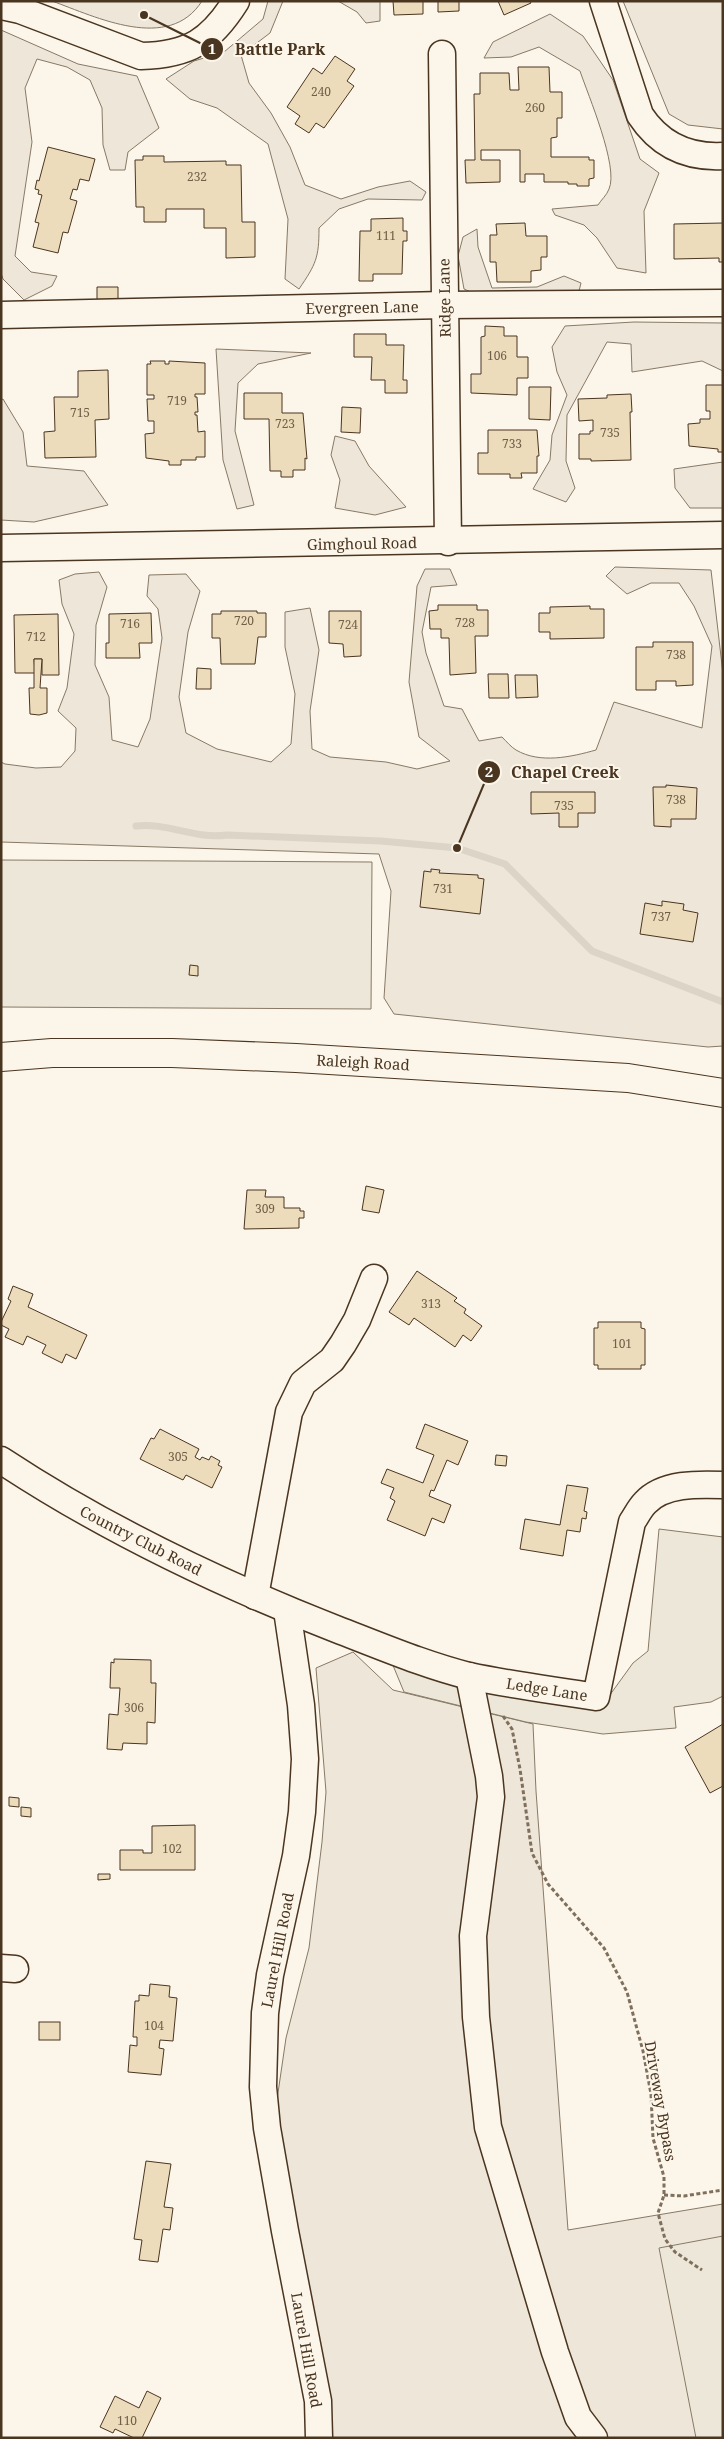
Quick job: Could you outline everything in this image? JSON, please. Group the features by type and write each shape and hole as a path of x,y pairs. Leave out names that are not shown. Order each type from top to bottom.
{"main road":[{"name":"Raleigh Road","path":"1,1058 52,1054 172,1053 296,1058 628,1078 723,1093"}],"street":[{"path":"1,6 20,10 141,56 157,56 172,54 208,37 222,22 236,1"},
{"path":"603,1 640,115 650,130 661,140 680,149 698,154 723,156"},
{"name":"Ridge Lane","path":"442,54 448,542"},
{"name":"Evergreen Lane","path":"1,315 444,305 723,303"},
{"name":"Gimghoul Road","path":"1,548 723,536"},
{"path":"255,1596 289,1412 303,1383 332,1360 343,1344 357,1320 374,1278"},
{"name":"Country Club Road","path":"1,1460 78,1509 287,1610"},
{"name":"Ledge Lane","path":"287,1610 421,1662 469,1676 596,1697 632,1522 646,1502 671,1488 704,1484 723,1485"},
{"name":"Laurel Hill Road","path":"287,1610 301,1705 305,1759 302,1812 296,1856 269,1984 263,2048 263,2088 267,2128 283,2222 318,2401 319,2438"},
{"path":"469,1676 490,1776 491,1797 474,1936 479,2055 488,2127 555,2352 578,2417 594,2438"}],"path":[{"name":"Driveway Bypass","path":"501,1713 512,1729 520,1769 532,1853 548,1884 604,1948 627,1992 643,2051 651,2094 653,2138 664,2177 664,2195 658,2213 666,2239 675,2252 702,2270"},
{"path":"664,2195 684,2196 723,2190"}],"shaded area":[{"path":"52,1 202,1 188,17 171,25 152,28 110,22"},
{"path":"268,1 283,1 270,33 241,55 249,83 271,113 290,147 305,185 341,199 378,187 410,181 426,192 422,200 368,199 339,209 319,228 317,254 309,273 299,289 285,279 288,219 268,144 217,108 190,99 166,79 194,61 224,52 263,19"},
{"path":"338,1 380,1 380,21 366,23 357,12"},
{"path":"623,1 723,1 723,129 688,125 669,114"},
{"path":"550,14 583,36 613,80 640,159 659,173 644,211 646,273 617,268 597,238 584,225 555,215 552,209 598,205 609,189 611,179 610,165 606,148 580,71 539,47 511,57 484,58 493,42"},
{"path":"1,30 78,64 137,76 159,128 128,152 125,170 110,170 103,145 102,108 90,80 67,67 37,59 25,88 32,142 15,256 31,272 57,276 52,286 24,300 3,279 1,273"},
{"path":"477,229 478,247 492,288 537,287 564,276 581,283 578,295 482,297 464,289 458,256 463,237"},
{"path":"634,322 723,323 723,371 702,361 632,372 631,344 607,342 567,415 566,461 575,488 566,502 533,489 550,460 552,435 567,395 557,372 552,347 565,326"},
{"path":"216,349 311,353 258,364 238,383 235,431 254,505 237,509 223,460"},
{"path":"3,399 23,432 27,466 84,471 108,505 34,522 1,520 1,400"},
{"path":"335,436 355,441 369,466 406,507 375,515 335,508 340,480 331,455"},
{"path":"723,462 723,508 690,508 675,488 674,469"},
{"path":"615,567 711,570 723,674 723,1046 708,1047 394,1014 384,998 391,891 379,854 1,842 1,762 36,768 61,767 75,751 76,728 58,711 67,688 74,634 62,604 59,580 75,574 99,572 107,587 96,625 95,665 109,697 112,740 138,747 150,719 162,638 158,609 147,596 149,575 186,574 200,591 188,632 179,697 186,733 217,749 271,762 291,744 295,694 285,647 285,612 310,608 319,650 310,711 312,749 330,757 386,762 417,769 450,761 419,737 409,682 417,586 425,569 450,569 457,585 431,587 422,632 426,653 444,706 462,709 479,741 502,737 516,750 535,757 545,758 566,757 596,750 614,702 702,728 712,646 694,606 679,583 651,583 627,594 606,576"},
{"path":"1,860 372,862 371,1009 1,1007"},
{"path":"659,1529 723,1537 723,1696 711,1702 674,1707 676,1728 603,1734 526,1722 404,1692 392,1663 599,1710 633,1663 648,1651"},
{"path":"353,1652 393,1690 533,1724 536,1791 568,2230 723,2204 723,2438 327,2438 272,2134 286,2038 309,1948 322,1842 326,1792 316,1668"},
{"path":"723,2236 723,2438 696,2438 659,2248"}],"building":[{"path":"393,1 423,1 423,14 394,15"},
{"path":"438,1 459,1 459,11 438,12"},
{"path":"498,1 530,1 531,3 504,15"},
{"path":"335,56 355,69 347,81 354,86 324,128 316,123 309,133 295,124 300,116 287,107 313,68 322,74"},
{"path":"518,67 549,67 550,92 562,92 562,118 557,118 557,137 551,138 551,157 589,157 589,160 594,160 594,178 589,179 589,186 577,186 577,184 568,184 568,182 544,182 544,174 525,174 525,182 520,182 520,150 481,150 481,160 500,160 500,182 466,183 465,160 475,160 474,94 480,94 480,73 509,73 510,90 519,90"},
{"path":"48,147 95,159 89,181 80,179 77,190 73,189 70,199 77,201 68,233 63,232 58,253 33,247 39,223 35,222 42,195 38,194 39,190 35,189"},
{"path":"143,156 164,156 164,162 226,161 226,165 241,165 242,222 255,222 255,257 226,258 226,228 204,228 204,209 166,209 166,222 144,222 144,207 136,207 135,160 143,160"},
{"path":"403,218 403,231 407,231 407,241 403,241 402,274 373,274 373,281 359,281 360,231 371,231 371,219"},
{"path":"525,223 526,236 547,236 547,257 541,257 541,270 531,271 531,282 497,282 496,262 490,262 490,235 497,235 496,224"},
{"path":"723,223 723,262 719,262 719,258 674,259 674,224"},
{"path":"97,287 118,287 118,299 97,300"},
{"path":"485,326 504,327 504,336 517,336 517,357 528,357 528,378 517,378 517,395 471,393 471,374 481,374 481,337 485,336"},
{"path":"354,334 386,334 386,345 404,345 403,380 407,380 407,393 385,393 385,380 371,380 372,357 354,357"},
{"path":"150,361 165,361 165,364 169,364 169,361 205,363 205,394 195,394 198,412 195,412 195,415 197,415 198,432 205,431 205,457 196,457 196,460 181,460 181,465 169,465 169,461 146,458 145,434 154,433 154,421 148,421 147,399 154,399 154,395 147,395 147,364 151,364"},
{"path":"108,370 109,419 95,420 96,457 45,458 44,432 55,431 54,397 78,397 78,371"},
{"path":"706,385 723,385 723,452 718,452 718,449 689,446 688,424 700,423 700,419 710,419 710,411 706,411"},
{"path":"529,387 551,387 550,420 529,419"},
{"path":"244,393 282,393 282,413 303,413 307,459 305,458 305,470 293,470 293,477 281,477 281,471 270,471 269,419 244,419"},
{"path":"631,394 631,460 591,461 591,459 579,459 579,434 590,434 590,431 593,431 593,420 579,421 578,399 607,398 607,395"},
{"path":"342,407 361,408 360,433 341,432"},
{"path":"488,430 537,430 539,456 537,456 537,473 521,473 522,478 510,478 510,474 478,474 478,453 488,453"},
{"path":"438,605 477,605 477,610 488,610 488,636 475,636 476,673 450,675 449,638 441,638 441,629 430,629 429,611 438,610"},
{"path":"590,606 590,609 604,609 604,638 550,639 550,632 539,632 539,613 550,613 550,607"},
{"path":"221,611 257,611 257,613 266,613 266,637 258,637 255,664 221,664 220,638 212,638 212,614 221,614"},
{"path":"329,611 361,611 361,656 344,657 343,644 329,643"},
{"path":"151,613 152,643 139,643 140,658 106,658 106,643 109,643 109,614"},
{"path":"58,614 59,675 42,675 42,659 34,659 35,673 15,673 14,615"},
{"path":"653,642 693,642 693,685 676,686 676,681 656,681 656,690 636,690 636,647 653,647"},
{"path":"34,659 42,659 40,688 47,688 47,713 39,715 30,714 29,688 34,688"},
{"path":"197,668 211,669 211,689 196,689"},
{"path":"488,674 508,674 509,698 489,698"},
{"path":"515,675 537,675 538,697 516,698"},
{"path":"666,785 697,788 696,819 671,819 671,827 654,826 653,787 666,787"},
{"path":"531,792 595,792 595,813 578,813 578,827 559,827 559,813 531,814"},
{"path":"431,869 440,870 439,873 478,875 478,878 484,879 480,914 420,907 424,871 431,872"},
{"path":"662,901 684,904 683,910 698,913 693,942 640,934 645,903 662,906"},
{"path":"190,965 198,966 198,976 189,975"},
{"path":"366,1186 384,1190 379,1213 362,1210"},
{"path":"247,1190 266,1190 265,1197 284,1197 284,1208 300,1208 300,1211 304,1211 304,1218 299,1218 299,1228 244,1229"},
{"path":"417,1271 457,1298 454,1301 466,1309 464,1313 482,1326 471,1341 463,1335 455,1347 414,1318 409,1325 389,1312"},
{"path":"13,1286 33,1294 28,1307 87,1335 76,1359 66,1354 62,1363 42,1353 46,1345 27,1336 23,1345 5,1337 9,1329 1,1325 1,1322 11,1301 8,1299"},
{"path":"598,1322 641,1322 641,1328 645,1329 645,1365 641,1365 641,1369 598,1369 598,1365 594,1365 594,1328 598,1328"},
{"path":"425,1424 468,1441 458,1465 447,1460 434,1491 431,1490 429,1496 451,1505 444,1523 432,1518 425,1536 387,1520 395,1501 390,1498 394,1488 381,1483 387,1469 423,1483 434,1455 416,1448"},
{"path":"160,1429 199,1449 195,1457 200,1460 202,1457 209,1460 211,1456 220,1461 218,1465 222,1467 212,1488 186,1475 183,1480 140,1459 151,1438 154,1439"},
{"path":"496,1455 507,1456 506,1466 495,1465"},
{"path":"567,1485 588,1488 584,1511 587,1512 586,1519 582,1518 580,1532 567,1530 563,1556 520,1549 525,1519 560,1525"},
{"path":"114,1659 151,1660 151,1683 156,1683 155,1723 147,1722 147,1744 123,1743 122,1750 107,1749 109,1714 118,1715 120,1688 110,1688 111,1662 114,1663"},
{"path":"723,1724 723,1786 710,1793 685,1747"},
{"path":"9,1797 19,1798 19,1807 9,1806"},
{"path":"21,1807 31,1808 31,1817 21,1816"},
{"path":"195,1825 195,1870 120,1870 120,1850 143,1850 143,1853 152,1853 152,1826"},
{"path":"98,1874 110,1874 110,1879 98,1880"},
{"path":"150,1984 170,1986 169,1997 177,1998 173,2041 160,2040 159,2048 164,2049 161,2075 128,2072 130,2045 137,2046 137,2037 133,2037 135,2001 139,2001 139,1995 149,1996"},
{"path":"39,2022 60,2022 60,2040 39,2040"},
{"path":"146,2161 171,2164 164,2207 173,2208 170,2230 163,2229 158,2262 139,2260 142,2240 134,2239"},
{"path":"147,2391 161,2398 142,2438 134,2438 115,2429 113,2433 100,2427 115,2396 139,2408"}],"waterway":[{"path":"136,826 159,826 215,836 381,841 457,848 505,864 592,951 723,1002"}],"place":[{"name":"Battle Park","path":"144,15"},
{"name":"Chapel Creek","path":"457,848"}]}
